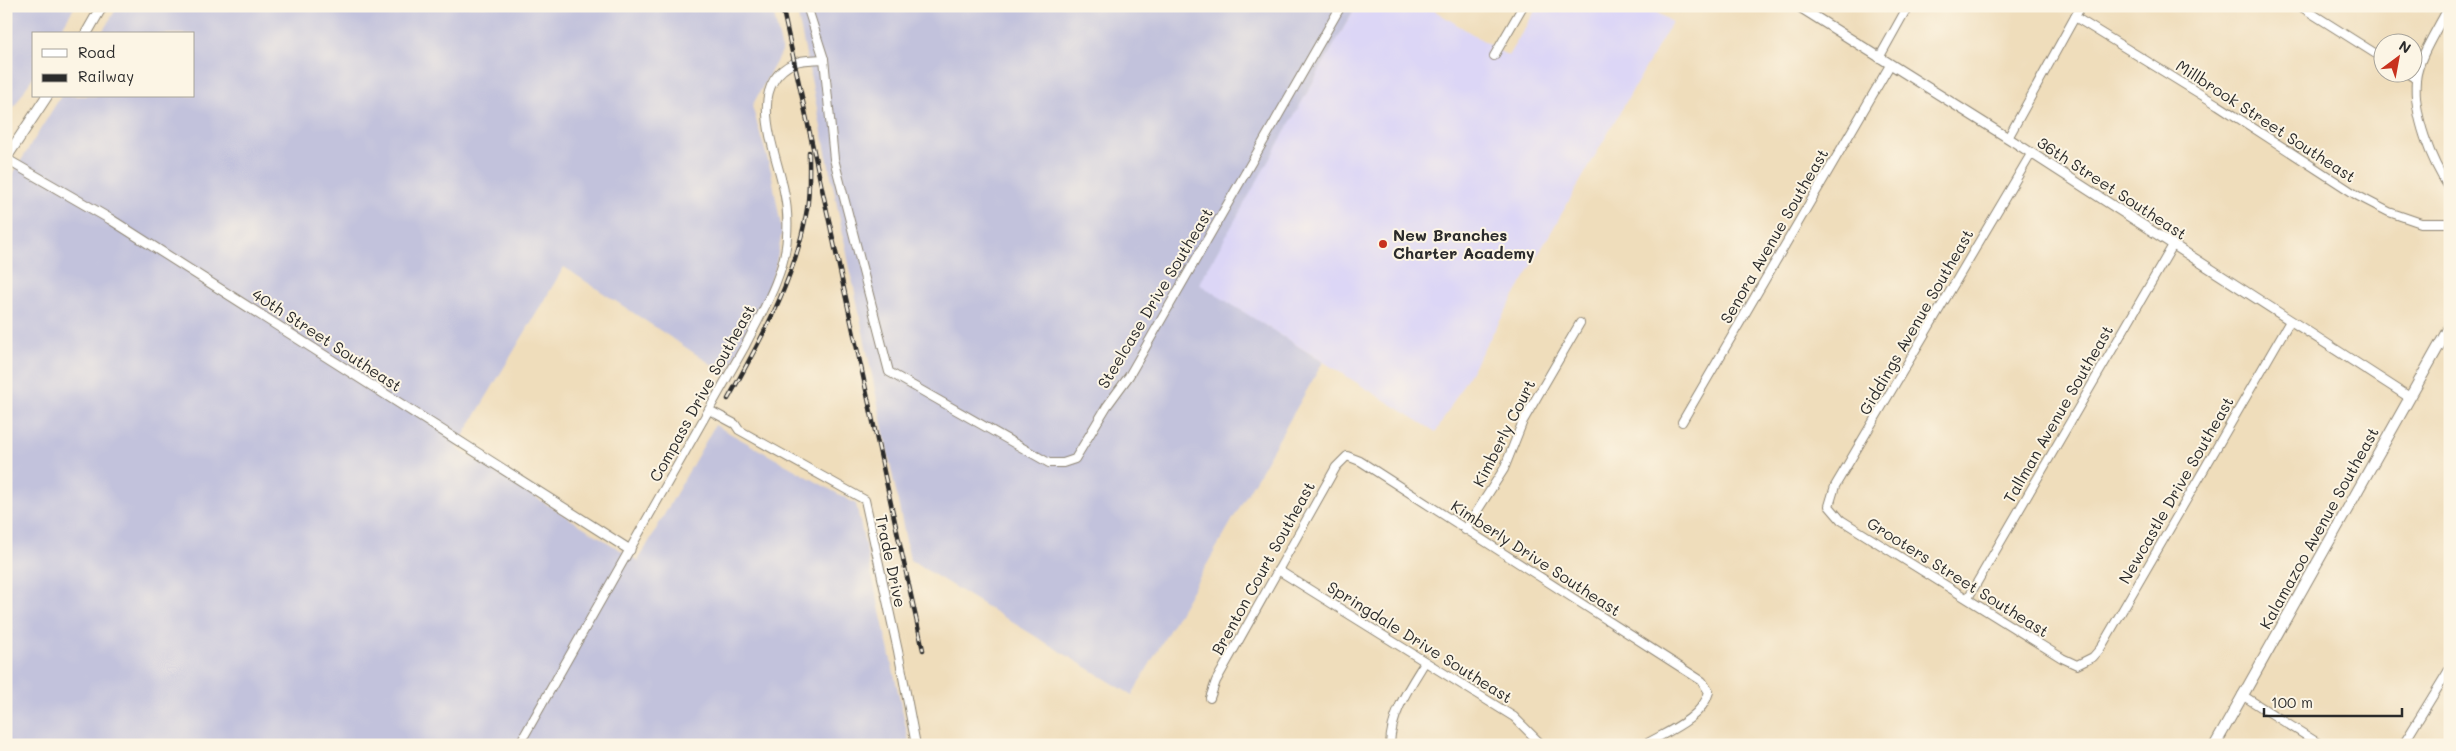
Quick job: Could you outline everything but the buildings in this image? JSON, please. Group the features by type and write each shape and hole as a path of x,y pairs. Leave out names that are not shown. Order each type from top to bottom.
{"main road":[{"path":"87,32 102,6"},
{"path":"6,158 45,98"},
{"name":"Kalamazoo Avenue Southeast","path":"2215,745 2450,326"}],"street":[{"name":"Steelcase Drive Southeast","path":"807,6 824,59 834,159 889,372 1050,464 1063,464 1075,459 1107,406 1129,376 1341,6"},
{"path":"1494,56 1524,6"},
{"name":"36th Street Southeast","path":"1798,6 2008,138 2409,397"},
{"path":"1879,58 1908,6"},
{"path":"2008,138 2082,6"},
{"path":"2300,6 2374,53"},
{"path":"2424,57 2449,6"},
{"name":"Millbrook Street Southeast","path":"2075,17 2218,105 2358,196 2389,212 2421,223 2450,223"},
{"name":"Compass Drive Southeast","path":"519,745 709,410 776,286 787,238 784,191 773,154 766,110 770,89 776,75 795,62 824,59"},
{"name":"Senora Avenue Southeast","path":"1682,422 1890,65"},
{"path":"2416,82 2418,106 2426,140 2438,172 2450,189"},
{"name":"Giddings Avenue Southeast","path":"1829,506 1835,486 2031,154"},
{"name":"40th Street Southeast","path":"6,158 110,219 630,550"},
{"name":"Tallman Avenue Southeast","path":"1968,598 2173,245"},
{"name":"Newcastle Drive Southeast","path":"2078,665 2093,657 2100,649 2290,321"},
{"name":"Kimberly Court","path":"1465,530 1504,469 1523,421 1580,323"},
{"name":"Trade Drive","path":"709,410 735,424 738,430 864,500 898,651 916,745"},
{"name":"Kimberly Drive Southeast","path":"1347,456 1360,461 1694,676 1707,687 1709,692 1707,701 1700,709 1686,720 1644,745"},
{"name":"Brenton Court Southeast","path":"1210,698 1216,681 1336,467 1347,456"},
{"name":"Grooters Street Southeast","path":"1829,506 1841,520 2062,658 2078,665"},
{"name":"Springdale Drive Southeast","path":"1278,570 1514,717 1542,745"},
{"path":"1390,745 1390,733 1400,702 1426,662"},
{"path":"2403,745 2450,668"},
{"path":"2242,695 2321,745"}],"shaded area":[{"path":"6,6 75,6 59,32 32,32 32,78 6,120"},
{"path":"118,6 772,6 782,51 752,106 771,171 782,232 775,269 757,318 726,374 564,267 456,448 638,561 715,425 856,504 910,745 6,745 6,185 60,98 195,98 195,32 102,32"},
{"path":"796,6 1356,6 1199,284 1323,362 1132,695 910,560"},
{"name":"New Branches Charter Academy","path":"1356,6 1427,6 1508,56 1538,6 1647,6 1672,22 1436,432 1198,284"}],"railway":[{"path":"782,6 923,650"},
{"path":"728,399 765,331 795,260 808,202 809,152"}],"place":[{"name":"New Branches Charter Academy","path":"1383,244"}]}
